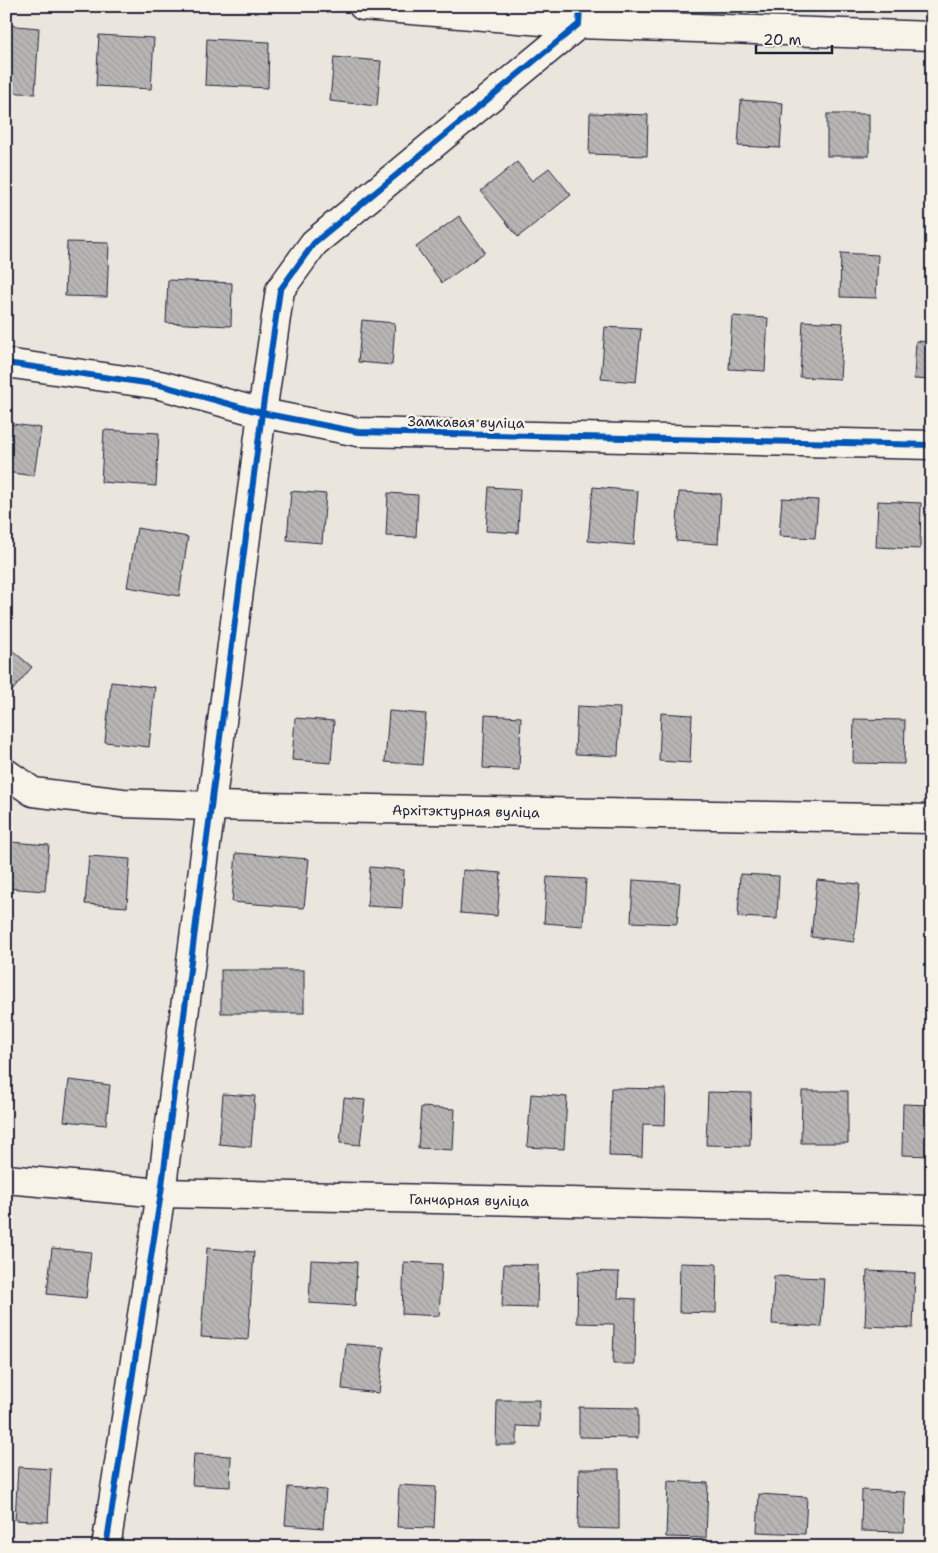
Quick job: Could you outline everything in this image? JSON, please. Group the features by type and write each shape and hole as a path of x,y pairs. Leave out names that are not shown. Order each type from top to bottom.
{"street":[{"path":"363,6 580,15 932,36"},
{"path":"106,1547 161,1193 262,412 280,290 314,244 580,15"},
{"name":"Замкавая вуліца","path":"6,363 160,386 262,412 358,432 932,445"},
{"name":"Архітэктурная вуліца","path":"6,773 33,792 124,803 932,819"},
{"name":"Ганчарная вуліца","path":"6,1179 161,1193 932,1210"}],"building":[{"path":"6,25 39,28 35,94 6,92"},
{"path":"99,35 154,38 151,89 96,86"},
{"path":"207,39 269,42 268,88 205,85"},
{"path":"334,57 381,61 377,106 330,101"},
{"path":"741,100 783,103 780,148 738,146"},
{"path":"930,109 932,109 932,170 927,170"},
{"path":"590,113 648,115 647,156 589,154"},
{"path":"827,114 869,114 869,156 827,156"},
{"path":"517,162 532,181 549,168 571,195 518,237 481,191"},
{"path":"459,216 485,252 442,283 416,247"},
{"path":"67,242 109,243 107,297 65,296"},
{"path":"841,253 878,255 876,298 840,297"},
{"path":"168,280 232,283 231,326 166,323"},
{"path":"732,316 768,318 765,371 729,369"},
{"path":"362,320 395,323 392,365 358,362"},
{"path":"803,321 843,323 840,379 800,377"},
{"path":"605,327 641,329 636,382 601,379"},
{"path":"916,341 932,342 932,380 914,379"},
{"path":"6,423 41,428 34,476 6,472"},
{"path":"104,430 159,433 156,486 101,482"},
{"path":"489,487 520,489 518,533 486,531"},
{"path":"593,487 638,491 634,545 588,541"},
{"path":"291,491 326,494 322,543 287,540"},
{"path":"679,492 721,494 718,544 676,541"},
{"path":"388,493 418,495 416,537 386,536"},
{"path":"782,498 818,500 815,538 779,536"},
{"path":"878,501 921,503 920,549 876,547"},
{"path":"137,528 188,537 179,596 127,587"},
{"path":"6,645 32,667 6,698"},
{"path":"111,682 155,687 149,747 105,742"},
{"path":"577,706 620,708 618,756 575,754"},
{"path":"389,711 426,714 422,765 385,762"},
{"path":"661,713 692,715 690,763 659,761"},
{"path":"485,715 521,717 519,770 483,768"},
{"path":"295,718 334,721 331,763 292,760"},
{"path":"854,719 905,720 904,764 853,763"},
{"path":"10,842 49,845 45,891 6,888"},
{"path":"236,853 309,859 304,908 232,902"},
{"path":"89,856 130,859 127,907 85,904"},
{"path":"370,867 404,870 402,908 367,906"},
{"path":"463,870 501,873 497,916 460,913"},
{"path":"740,874 779,876 777,919 738,917"},
{"path":"547,877 586,879 583,926 544,923"},
{"path":"633,880 680,883 677,924 631,922"},
{"path":"817,880 860,884 854,942 811,937"},
{"path":"221,970 304,970 304,1013 221,1013"},
{"path":"6,1062 12,1063 6,1098"},
{"path":"69,1080 110,1085 106,1125 64,1121"},
{"path":"611,1088 666,1089 665,1125 643,1124 642,1157 609,1156"},
{"path":"802,1091 848,1091 848,1143 801,1143"},
{"path":"708,1092 751,1093 750,1146 706,1145"},
{"path":"223,1094 255,1096 251,1147 219,1144"},
{"path":"531,1094 567,1097 564,1149 527,1147"},
{"path":"344,1098 365,1100 360,1145 340,1143"},
{"path":"903,1104 932,1105 932,1156 902,1155"},
{"path":"421,1107 455,1109 453,1150 418,1148"},
{"path":"52,1248 91,1252 86,1298 47,1294"},
{"path":"207,1248 254,1252 248,1340 201,1337"},
{"path":"311,1260 357,1262 355,1306 309,1303"},
{"path":"404,1262 442,1264 439,1316 402,1314"},
{"path":"680,1263 717,1264 716,1313 679,1312"},
{"path":"504,1264 538,1265 537,1308 502,1307"},
{"path":"578,1271 619,1272 618,1298 636,1299 635,1364 613,1364 614,1324 577,1323"},
{"path":"867,1271 915,1273 913,1328 865,1326"},
{"path":"774,1276 824,1278 821,1327 772,1324"},
{"path":"346,1344 384,1347 379,1393 342,1389"},
{"path":"497,1400 540,1400 539,1427 517,1426 517,1445 496,1445"},
{"path":"579,1407 638,1408 638,1438 579,1437"},
{"path":"194,1454 231,1456 230,1487 192,1485"},
{"path":"18,1467 51,1469 48,1522 15,1520"},
{"path":"579,1469 619,1469 619,1529 578,1528"},
{"path":"668,1481 708,1483 706,1538 666,1537"},
{"path":"399,1485 436,1487 434,1528 397,1527"},
{"path":"288,1487 326,1490 323,1528 285,1525"},
{"path":"862,1490 905,1492 904,1532 861,1531"},
{"path":"759,1494 807,1497 805,1534 757,1532"}],"cycle path":[{"path":"106,1547 161,1193 262,413 280,290 314,243 579,24 580,6"},
{"path":"6,363 160,385 262,413 358,432 932,445"}]}
